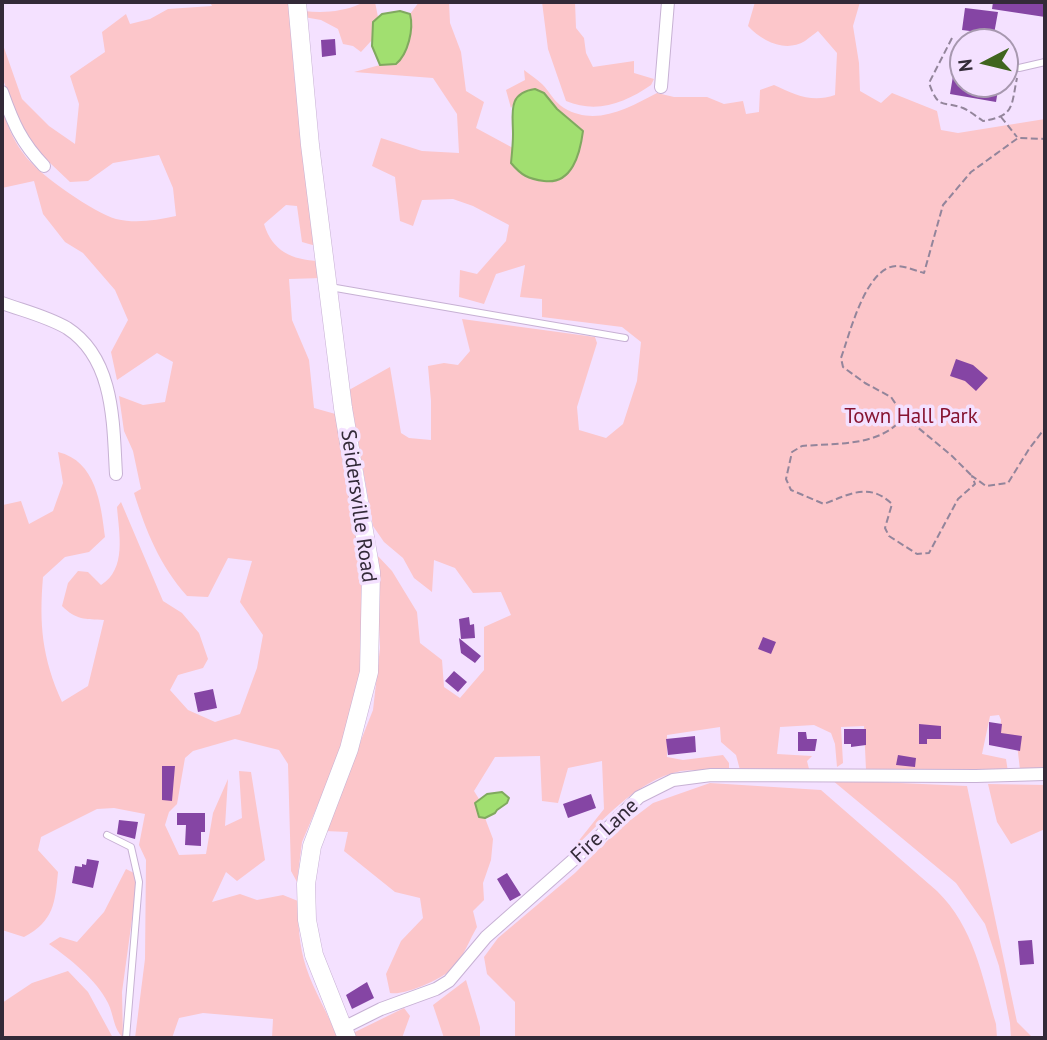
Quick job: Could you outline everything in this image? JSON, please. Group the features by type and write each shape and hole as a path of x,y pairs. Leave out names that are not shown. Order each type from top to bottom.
{"street":[{"name":"Seidersville Road","path":"297,2 310,145 343,408 371,572 369,672 349,749 312,846 306,884 307,920 314,955 345,1033"},
{"path":"662,87 667,2"},
{"path":"2,92 15,129 28,149 44,166"},
{"path":"2,303 51,320 68,329 91,350 103,371 107,389 113,419 116,474"},
{"name":"Fire Lane","path":"345,1033 381,1009 436,989 449,981 486,937 555,878 639,797 673,780 711,775 1045,774"}],"lane":[{"path":"1019,68 1045,62"},
{"path":"328,287 625,338"},
{"path":"107,835 131,847 139,882 126,1038"}],"path":[{"path":"949,44 929,83 934,97 944,105 963,108 983,121 1001,117 1010,110 1013,98"},
{"path":"1001,117 1018,138"},
{"path":"1045,139 1018,138 971,172 943,205 924,273 898,266 887,268 874,277 867,288 841,358 843,367 891,397 904,416 986,486 1008,483 1028,449 1045,428"},
{"path":"904,416 897,426 876,439 802,446 792,452 786,479 791,490 824,504 849,495 868,492 881,494 892,505 885,528 889,536 917,554 929,553 958,499 975,484 972,476"}],"green space":[{"path":"210,2 291,2 294,72 316,246 302,242 297,206 286,205 264,224 272,241 284,252 300,259 319,261 322,278 289,279 292,320 309,360 314,408 339,415 362,564 366,619 362,673 341,750 302,842 297,882 291,871 288,764 279,750 235,739 193,751 185,758 177,804 169,812 165,825 179,855 206,854 213,813 228,779 225,826 242,818 239,771 251,772 265,860 237,881 226,872 212,902 240,894 257,900 283,895 298,901 299,934 306,967 337,1038 272,1038 273,1019 203,1013 179,1018 172,1038 135,1038 145,959 146,860 139,845 145,814 114,808 97,809 41,837 38,850 58,872 51,910 42,924 24,937 2,930 3,505 21,501 29,524 53,511 63,483 58,452 81,464 89,474 98,498 105,537 89,552 65,557 43,577 41,610 46,656 62,702 88,686 104,620 76,616 62,606 68,583 78,571 88,572 101,585 115,570 120,550 117,507 121,502 163,601 182,613 199,633 208,659 203,668 178,675 170,690 188,710 215,722 240,714 257,668 263,635 240,602 252,561 228,558 208,597 187,596 169,573 155,548 134,493 141,489 133,451 124,431 119,396 143,405 165,402 173,362 157,353 117,380 111,352 128,320 115,290 83,253 65,242 43,214 34,181 2,188 2,109 15,140 33,165 82,201 116,219 139,221 176,216 173,188 159,155 113,163 88,181 70,182 30,144 17,121 2,76 2,42 22,99 49,126 75,144 79,104 70,76 105,52 102,32 126,14 130,24 150,19 168,9 212,6"},
{"path":"361,2 375,2 378,17 373,22 372,40 361,52 353,46 343,44 338,29 321,20 304,17 304,11 339,10"},
{"name":"Town Hall Park","path":"419,2 449,2 450,23 461,52 466,91 484,102 476,128 513,148 511,163 583,131 557,109 544,93 518,97 511,108 506,90 525,80 524,70 542,84 561,106 588,116 612,113 657,93 674,97 707,97 724,104 743,101 746,114 759,112 760,90 774,85 796,95 811,98 835,95 837,53 818,31 805,41 790,46 767,41 748,26 755,2 860,2 853,26 860,91 881,103 892,93 937,111 941,130 958,133 1045,119 1045,770 1020,770 1017,744 1000,736 999,715 990,716 982,754 1006,759 1008,772 866,770 864,726 841,727 843,763 837,767 831,733 814,725 780,727 777,754 812,756 807,761 809,769 740,770 736,755 721,742 720,727 667,735 667,757 683,760 723,755 729,763 729,769 681,771 648,784 620,804 569,853 604,809 602,761 568,768 558,803 542,801 540,756 495,757 474,791 479,799 475,803 479,817 485,818 493,839 491,860 483,883 484,900 473,911 477,927 450,971 405,992 390,993 386,974 401,941 423,918 420,898 395,892 344,851 348,832 325,831 373,710 380,648 376,554 392,571 417,612 420,643 442,660 444,687 460,698 484,670 484,627 511,615 501,592 473,593 455,568 434,560 432,592 414,578 403,558 384,542 373,526 349,390 390,367 401,433 409,438 431,440 428,366 444,363 458,365 470,351 462,319 595,337 597,343 577,407 579,430 606,438 623,424 637,381 641,342 622,327 542,317 542,299 520,297 525,265 496,274 484,304 459,297 460,270 477,274 506,241 509,225 473,206 453,199 422,200 413,226 400,221 395,177 372,166 381,138 422,151 459,153 457,114 433,78 354,72 389,65 407,50 412,21 410,14"},
{"path":"542,2 575,2 576,28 584,38 586,53 593,67 634,61 634,73 654,79 651,85 610,105 589,107 566,101 548,49"},
{"path":"832,780 967,786 1017,1022 1033,1038 1011,1038 999,966 985,924 956,883"},
{"path":"710,783 821,790 937,891 960,920 975,953 996,1024 997,1038 515,1038 515,1002 487,974 484,957 498,938 575,873 620,828 653,803"},
{"path":"988,784 1045,785 1045,829 1011,844 997,822"},
{"path":"126,869 134,873 136,890 122,992 123,1038 117,1030 108,1003 97,986 74,963 49,944 60,937 77,942 104,912"},
{"path":"68,971 88,992 113,1038 2,1038 2,1003 32,983"},
{"path":"466,980 480,1027 480,1038 444,1038 433,1005"},
{"path":"404,1008 410,1016 402,1038 355,1038 353,1033"}],"shaded area":[{"path":"400,11 410,14 411,27 407,48 396,64 380,65 372,46 373,22 382,14"},
{"path":"535,89 544,93 557,109 583,131 573,166 568,173 554,181 529,178 511,163 514,105 520,95"},
{"path":"502,792 509,798 507,803 485,818 479,817 475,803 487,794"}],"building":[{"path":"993,2 1045,2 1045,17 992,9"},
{"path":"965,8 998,12 995,28 962,28"},
{"path":"335,39 336,55 322,57 321,40"},
{"path":"973,98 997,98 996,102"},
{"path":"956,359 973,365 988,378 976,391 965,381 950,376"},
{"path":"469,617 470,625 474,624 475,638 461,639 459,619"},
{"path":"763,637 776,642 771,654 758,649"},
{"path":"459,638 481,656 475,663 461,653"},
{"path":"454,671 467,682 458,692 445,681"},
{"path":"213,689 217,708 198,712 194,693"},
{"path":"989,722 1002,724 1001,733 1022,736 1020,751 989,745"},
{"path":"919,724 941,726 941,739 927,739 927,744 919,744"},
{"path":"844,729 866,729 866,745 851,747 851,744 844,744"},
{"path":"798,732 806,732 807,739 817,739 815,751 798,751"},
{"path":"695,736 696,752 668,755 666,739"},
{"path":"898,755 916,758 915,767 896,765"},
{"path":"162,766 175,766 172,801 162,800"},
{"path":"591,794 596,808 568,818 563,804"},
{"path":"177,813 205,813 205,832 201,832 201,846 185,845 186,825 177,825"},
{"path":"119,820 138,822 135,839 117,834"},
{"path":"87,859 99,861 93,888 72,883 75,866 86,865"},
{"path":"507,873 521,895 510,901 497,879"},
{"path":"1032,940 1034,964 1020,965 1018,941"},
{"path":"367,982 374,998 352,1009 346,995"}]}
